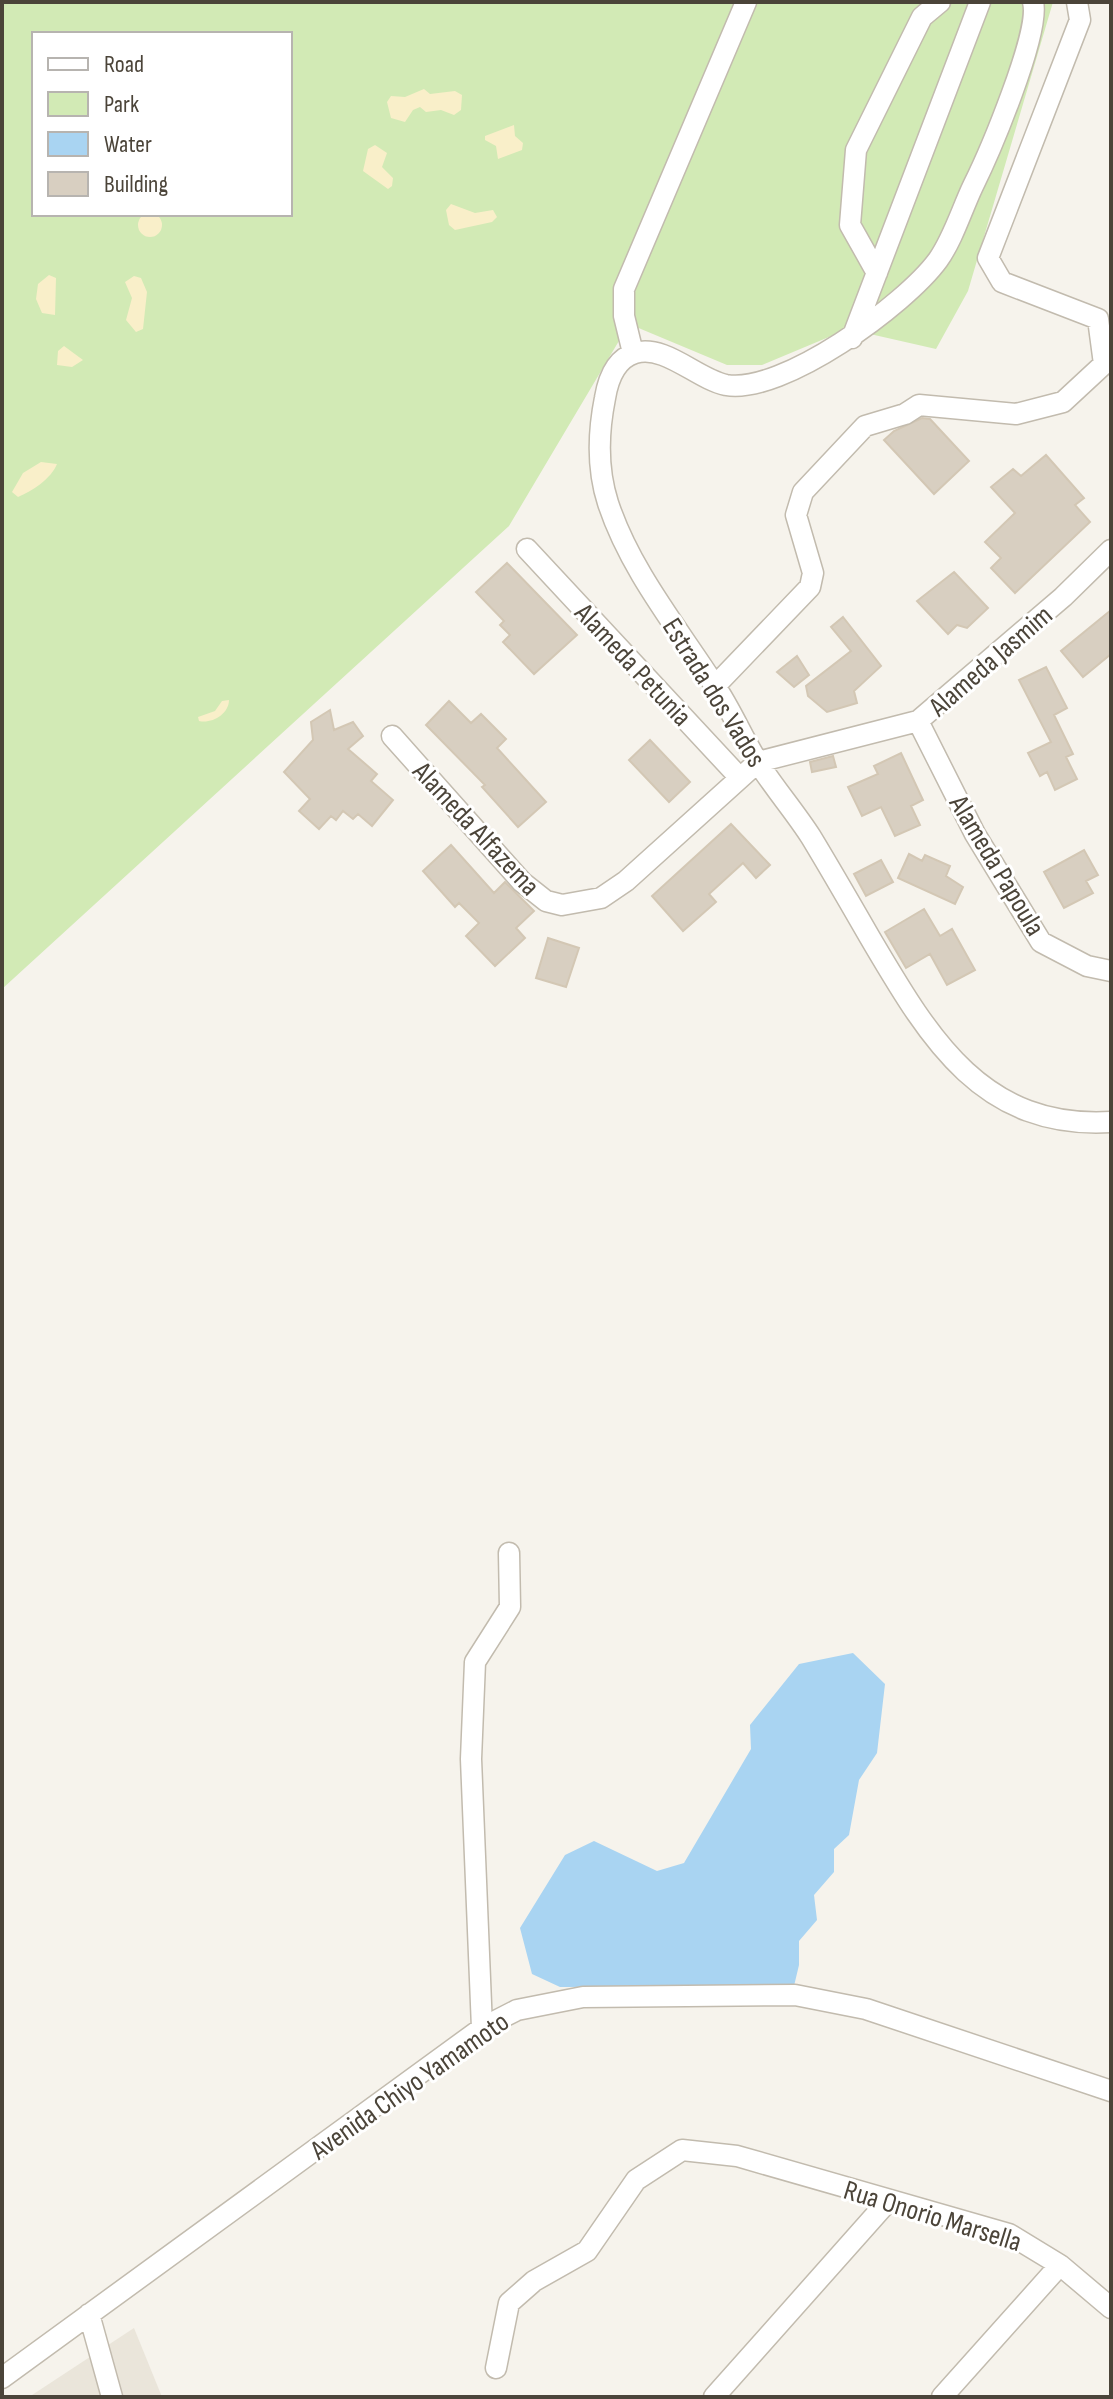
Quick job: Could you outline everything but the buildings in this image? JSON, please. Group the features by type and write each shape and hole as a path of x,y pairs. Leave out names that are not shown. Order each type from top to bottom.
{"street":[{"path":"746,2 624,289 624,316 633,353 659,354 711,380 738,386 759,383 852,338 879,319 938,259 976,180 1020,67 1035,21 1033,2"},
{"path":"877,273 850,225 856,150 922,17 940,2"},
{"path":"852,338 889,233 980,2"},
{"path":"715,686 810,587 813,573 796,515 803,492 865,426 905,414 919,405 1016,414 1063,402 1104,364 1098,319 1002,282 988,258 1080,20 1077,2"},
{"name":"Estrada dos Vados","path":"633,353 620,361 613,373 603,410 601,471 608,501 647,584 715,686 758,762 810,836 913,1011 955,1063 978,1084 1034,1114 1066,1121 1111,1122"},
{"name":"Alameda Petunia","path":"527,549 740,778"},
{"name":"Alameda Jasmim","path":"758,762 918,721 1063,597 1111,550"},
{"name":"Alameda Papoula","path":"918,721 975,834 1041,942 1087,966 1111,971"},
{"name":"Alameda Alfazema","path":"392,736 522,882 546,901 562,905 601,898 626,881 758,762"},
{"path":"482,2028 471,1759 475,1662 510,1607 509,1553"},
{"name":"Avenida Chiyo Yamamoto","path":"2,2378 482,2028 517,2010 583,1997 795,1995 866,2009 1111,2091"},
{"name":"Rua Onorio Marsella","path":"496,2368 509,2303 534,2281 587,2251 636,2180 682,2150 737,2156 1009,2234 1060,2265 1111,2308"},
{"path":"714,2397 889,2200"},
{"path":"942,2397 1060,2265"},
{"path":"89,2314 112,2397"}],"shaded area":[{"path":"134,2328 162,2397 29,2397"}],"green space":[{"path":"2,2 1053,2 968,291 936,349 848,329 762,365 727,365 629,324 509,526 2,989"}],"sand":[{"path":"424,89 430,94 455,91 462,95 461,110 454,115 441,110 426,112 420,107 413,110 405,122 391,118 387,102 391,96 405,97"},
{"path":"514,125 515,136 523,143 522,150 498,159 496,146 485,140 485,136"},
{"path":"375,145 387,153 382,167 393,178 392,186 388,189 363,171 368,149"},
{"path":"451,204 475,213 493,210 497,217 492,222 455,230 449,225 446,210"},
{"path":"143,216 157,216 161,220 161,230 155,236 145,236 139,230 139,220"},
{"path":"49,275 56,278 55,315 42,313 36,299 38,284"},
{"path":"134,276 141,278 147,292 143,329 136,332 126,320 132,298 125,282"},
{"path":"64,346 83,360 72,367 57,365 58,351"},
{"path":"41,462 57,464 40,484 18,497 12,492 23,473"},
{"path":"229,700 226,710 219,717 199,721 198,717 215,711 222,701"}],"water":[{"path":"853,1653 885,1684 877,1753 859,1780 849,1835 834,1849 834,1872 814,1895 817,1920 799,1941 799,1965 794,1986 560,1987 532,1974 520,1928 565,1855 594,1841 657,1871 684,1863 751,1749 750,1725 799,1664"}]}
